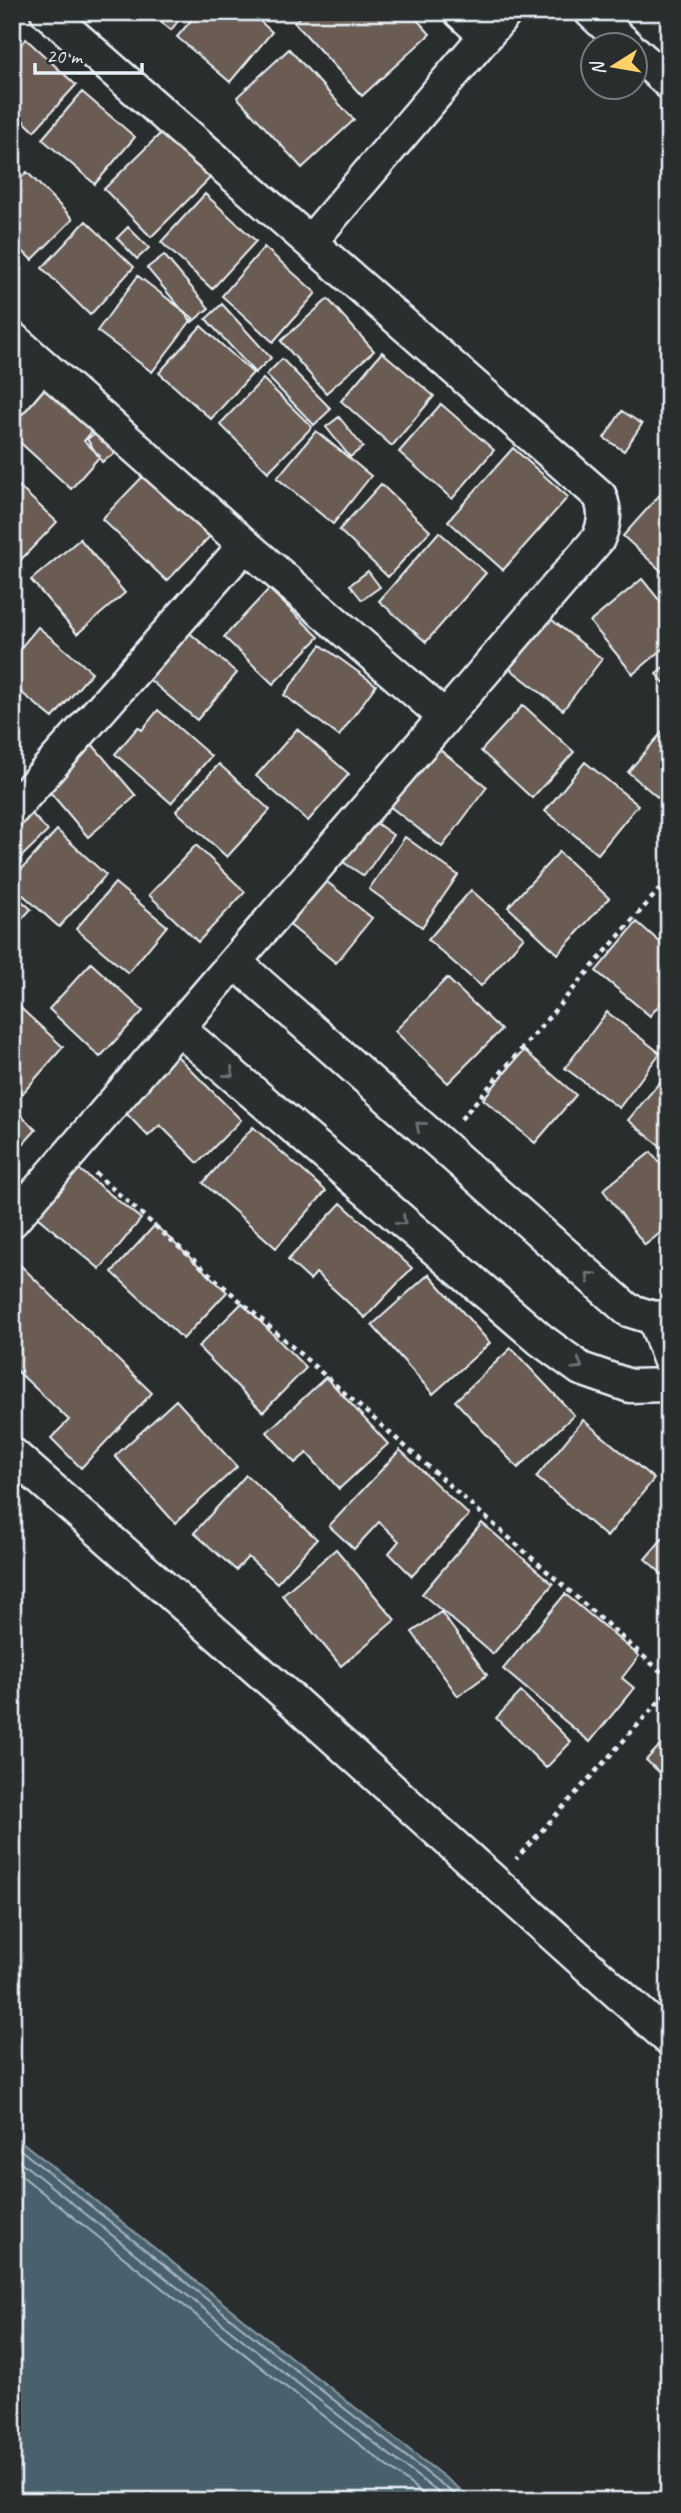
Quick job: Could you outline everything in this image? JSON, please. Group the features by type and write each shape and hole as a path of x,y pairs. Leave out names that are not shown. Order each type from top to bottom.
{"street":[{"path":"12,1221 598,539 605,522 600,496 47,12"},
{"path":"310,242 496,24 460,12"},
{"path":"591,12 613,32"},
{"path":"650,66 669,83"},
{"path":"12,338 245,545 445,717"},
{"path":"12,400 42,365"},
{"path":"12,810 245,545"},
{"path":"235,962 628,1310 661,1317 669,1359"},
{"path":"178,1028 530,1331 581,1369 630,1386 669,1385"},
{"path":"12,1454 291,1699 669,2039"},
{"path":"12,1479 669,2061"}],"path":[{"path":"440,1143 669,878"},
{"path":"72,1152 667,1677 665,1695 495,1883"}],"water":[{"path":"12,2134 293,2359 475,2501 12,2501"}],"building":[{"path":"149,12 185,12 171,30"},
{"path":"198,12 250,12 272,32 230,82 177,37"},
{"path":"305,12 410,12 430,34 362,96 294,22"},
{"path":"26,39 76,85 34,131 12,110 12,54"},
{"path":"289,49 354,120 302,168 237,97"},
{"path":"82,92 135,137 95,184 42,139"},
{"path":"165,129 212,176 151,237 104,189"},
{"path":"27,172 73,219 32,260 17,246 12,251 12,187"},
{"path":"205,194 256,241 212,289 161,242"},
{"path":"86,221 134,267 90,315 42,268"},
{"path":"128,227 149,248 137,259 117,238"},
{"path":"264,247 316,293 273,342 222,296"},
{"path":"164,255 209,308 192,322 147,268"},
{"path":"138,276 193,318 152,372 97,331"},
{"path":"328,299 374,351 326,393 281,341"},
{"path":"222,304 271,358 255,373 206,319"},
{"path":"201,326 253,373 211,419 159,373"},
{"path":"382,352 434,396 392,446 341,401"},
{"path":"282,359 331,409 314,425 266,375"},
{"path":"263,379 312,427 268,472 220,424"},
{"path":"48,381 97,426 84,441 100,456 71,489 12,435 12,420"},
{"path":"441,404 494,450 452,499 399,452"},
{"path":"622,411 642,424 624,451 604,438"},
{"path":"339,417 363,447 350,457 326,427"},
{"path":"102,429 117,452 102,462 87,439"},
{"path":"316,431 371,476 333,524 277,478"},
{"path":"513,448 568,497 503,570 448,521"},
{"path":"151,468 215,531 167,581 102,519"},
{"path":"12,480 57,522 12,569"},
{"path":"381,484 430,531 388,577 339,530"},
{"path":"665,489 669,492 669,578 623,536"},
{"path":"439,532 486,573 426,642 379,601"},
{"path":"80,539 125,593 77,634 31,580"},
{"path":"368,571 380,587 362,600 350,585"},
{"path":"642,579 669,612 669,644 633,674 590,622"},
{"path":"269,589 319,637 273,684 224,637"},
{"path":"548,617 602,659 563,710 509,668"},
{"path":"38,627 92,672 53,718 12,685 12,658"},
{"path":"185,629 237,673 197,720 145,676"},
{"path":"321,645 376,685 339,736 284,695"},
{"path":"669,662 669,688 656,674"},
{"path":"523,705 574,752 532,798 481,751"},
{"path":"158,710 211,756 171,803 115,754 138,727 142,730"},
{"path":"669,724 669,807 628,772"},
{"path":"297,729 349,774 308,821 256,776"},
{"path":"92,744 136,796 88,837 44,785"},
{"path":"434,745 487,787 442,847 388,805"},
{"path":"585,762 638,805 598,854 545,811"},
{"path":"219,764 270,810 227,857 176,811"},
{"path":"30,812 48,831 13,865 12,830"},
{"path":"372,820 393,835 364,876 343,862"},
{"path":"57,830 106,875 59,927 12,885 12,880"},
{"path":"405,837 458,875 422,927 369,889"},
{"path":"196,845 245,892 198,942 149,895"},
{"path":"559,852 609,898 558,954 508,907"},
{"path":"321,877 372,918 336,963 285,921"},
{"path":"115,883 167,926 128,973 76,929"},
{"path":"471,890 524,937 481,986 428,940"},
{"path":"12,892 31,909 12,930"},
{"path":"637,922 669,950 669,993 650,1016 596,971"},
{"path":"91,963 143,1011 100,1057 49,1009"},
{"path":"447,978 501,1030 448,1083 395,1031"},
{"path":"12,1000 63,1047 22,1094 12,1085"},
{"path":"607,1012 660,1053 619,1108 565,1068"},
{"path":"524,1050 576,1095 535,1143 483,1099"},
{"path":"174,1053 241,1120 198,1163 160,1125 148,1136 120,1107"},
{"path":"669,1071 669,1153 628,1120"},
{"path":"12,1107 36,1130 12,1156"},
{"path":"253,1127 326,1191 276,1248 203,1183"},
{"path":"651,1152 669,1174 669,1226 645,1245 603,1190"},
{"path":"70,1162 141,1219 100,1269 31,1212"},
{"path":"341,1203 412,1268 365,1318 316,1273 310,1280 288,1260"},
{"path":"155,1225 227,1292 183,1339 112,1272"},
{"path":"12,1257 152,1393 81,1468 51,1438 69,1420 12,1366"},
{"path":"429,1274 490,1343 433,1394 372,1325"},
{"path":"242,1303 306,1368 263,1412 198,1347"},
{"path":"511,1348 574,1415 518,1468 455,1401"},
{"path":"326,1377 388,1444 339,1489 307,1453 295,1463 267,1432"},
{"path":"176,1400 237,1467 175,1523 115,1456"},
{"path":"583,1420 654,1479 607,1537 536,1477"},
{"path":"400,1450 469,1515 412,1576 389,1553 399,1541 379,1522 354,1549 329,1526"},
{"path":"246,1475 317,1539 277,1583 248,1557 236,1570 194,1533"},
{"path":"482,1523 553,1584 493,1654 422,1594"},
{"path":"669,1531 669,1580 645,1559"},
{"path":"336,1549 395,1620 341,1666 282,1595"},
{"path":"565,1594 639,1656 622,1678 634,1688 590,1742 503,1669"},
{"path":"441,1612 487,1675 458,1696 412,1632"},
{"path":"521,1692 571,1742 546,1768 496,1718"},
{"path":"669,1736 669,1781 646,1760"}]}
